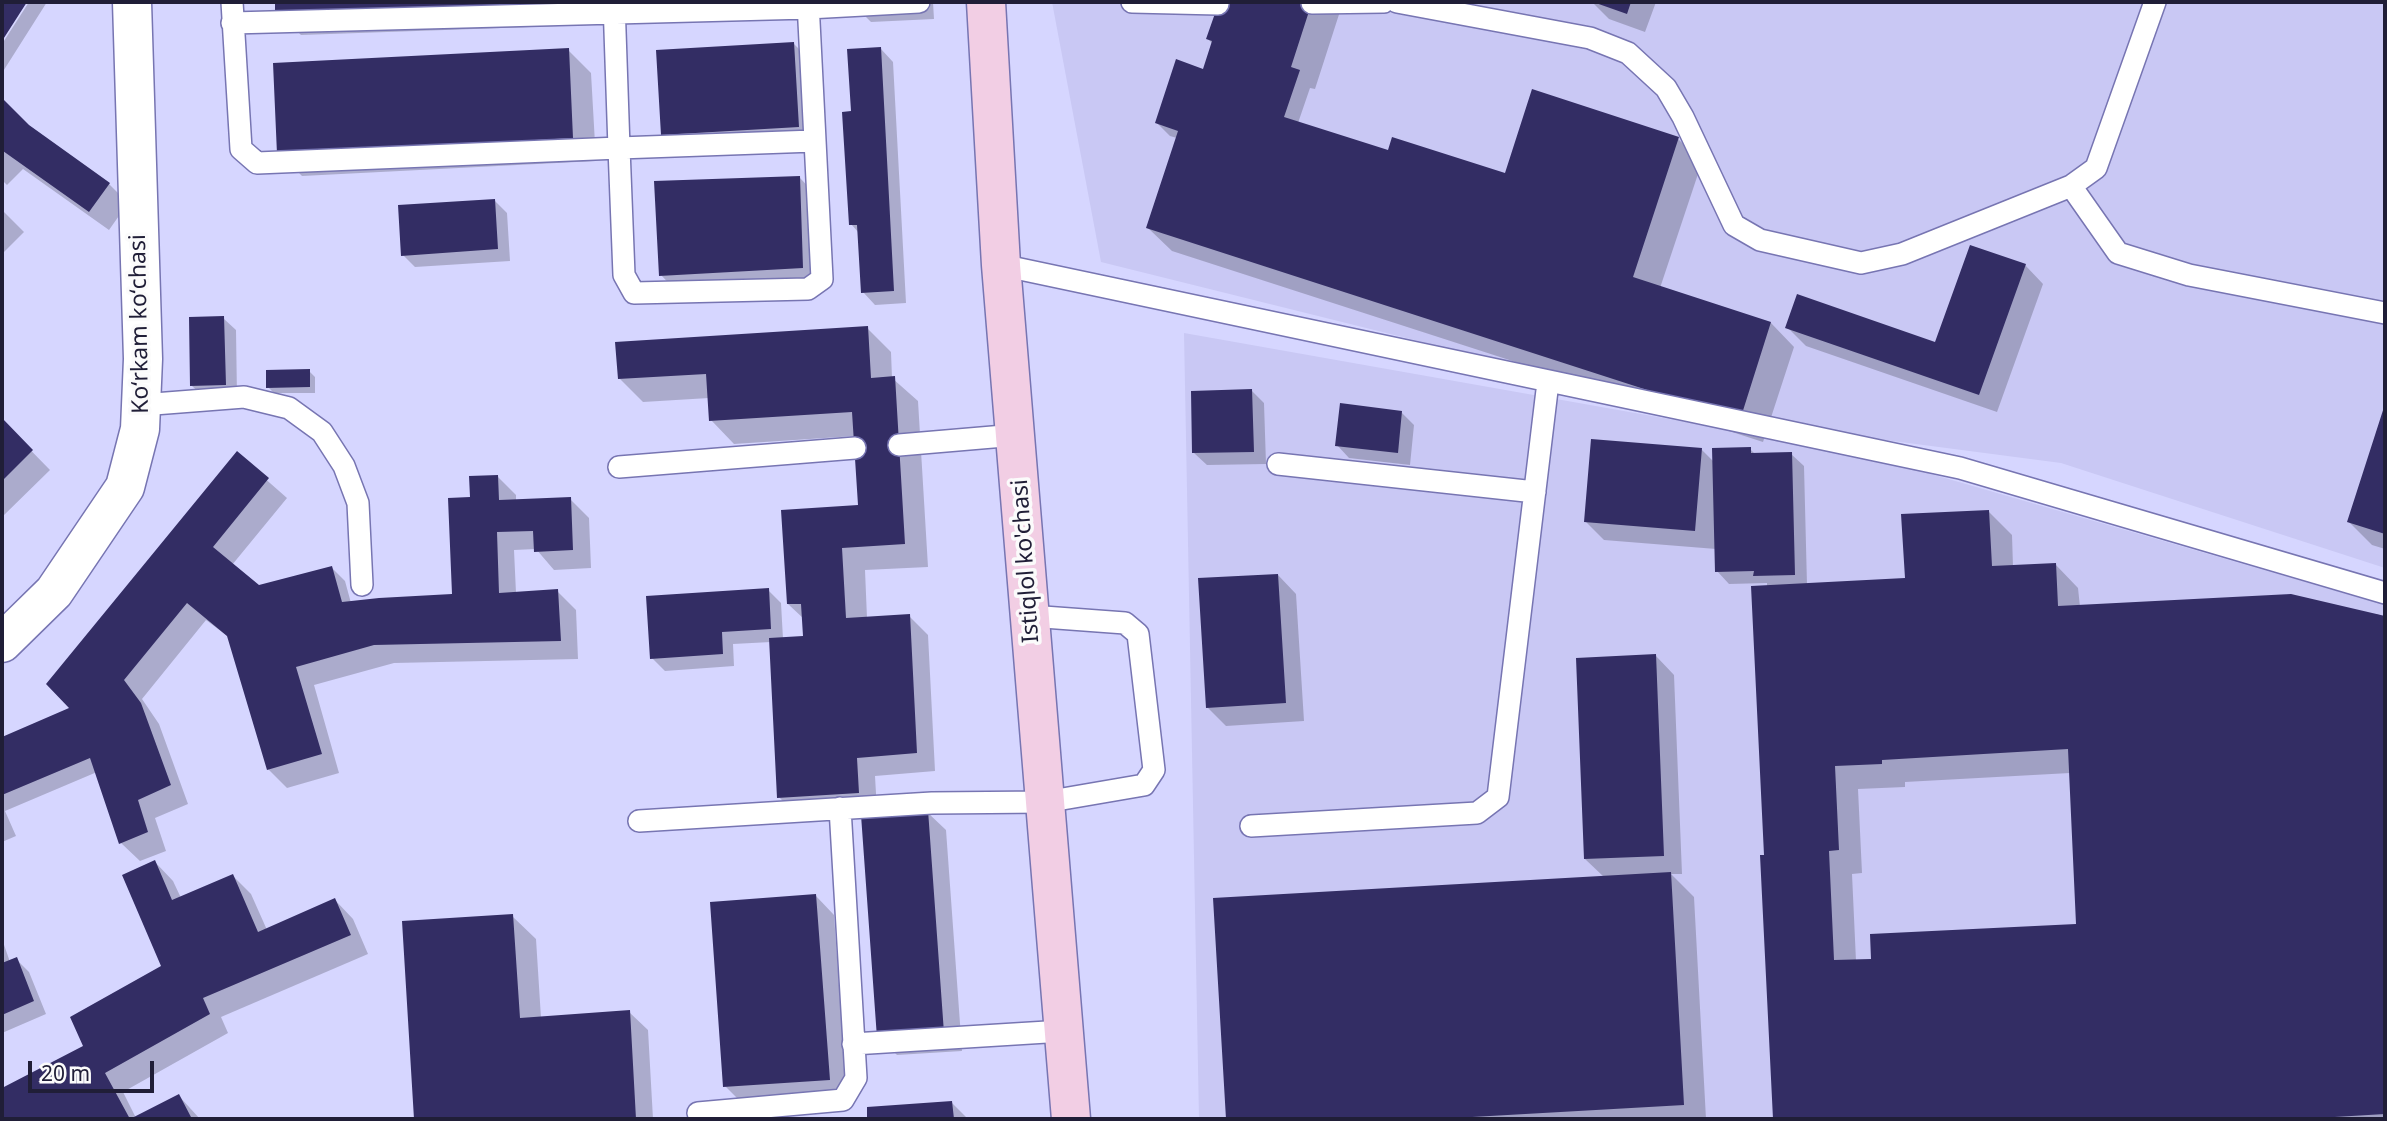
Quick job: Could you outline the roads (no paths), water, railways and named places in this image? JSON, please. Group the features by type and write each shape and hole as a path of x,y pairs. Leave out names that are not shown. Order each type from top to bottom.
{"main road":[{"name":"Istiqlol ko'chasi","path":"986,2 1001,265 1070,1119"}],"street":[{"name":"Koʻrkam koʻchasi","path":"2,643 54,592 125,487 140,429 142,359 132,2"}],"lane":[{"path":"814,141 257,163 241,149 232,12 919,2"},
{"path":"1132,2 1218,4"},
{"path":"1312,3 1384,2"},
{"path":"1397,2 1590,38 1628,53 1666,88 1683,117 1734,225 1760,240 1861,263 1902,254 2071,186 2096,168 2155,2"},
{"path":"614,7 624,275 634,293 808,289 822,279 808,5"},
{"path":"2071,186 2118,253 2189,275 2385,313"},
{"path":"1001,265 1960,468 2385,593"},
{"path":"1251,826 1477,813 1498,796 1548,382"},
{"path":"141,405 244,397 289,408 322,432 344,466 358,503 362,585"},
{"path":"899,445 1016,435"},
{"path":"619,467 855,448"},
{"path":"1278,464 1535,492"},
{"path":"639,821 932,803 1045,802 1144,785 1154,770 1138,634 1125,623 1030,616"},
{"path":"698,1113 843,1100 856,1078 840,808"},
{"path":"853,1044 1063,1031"}]}
